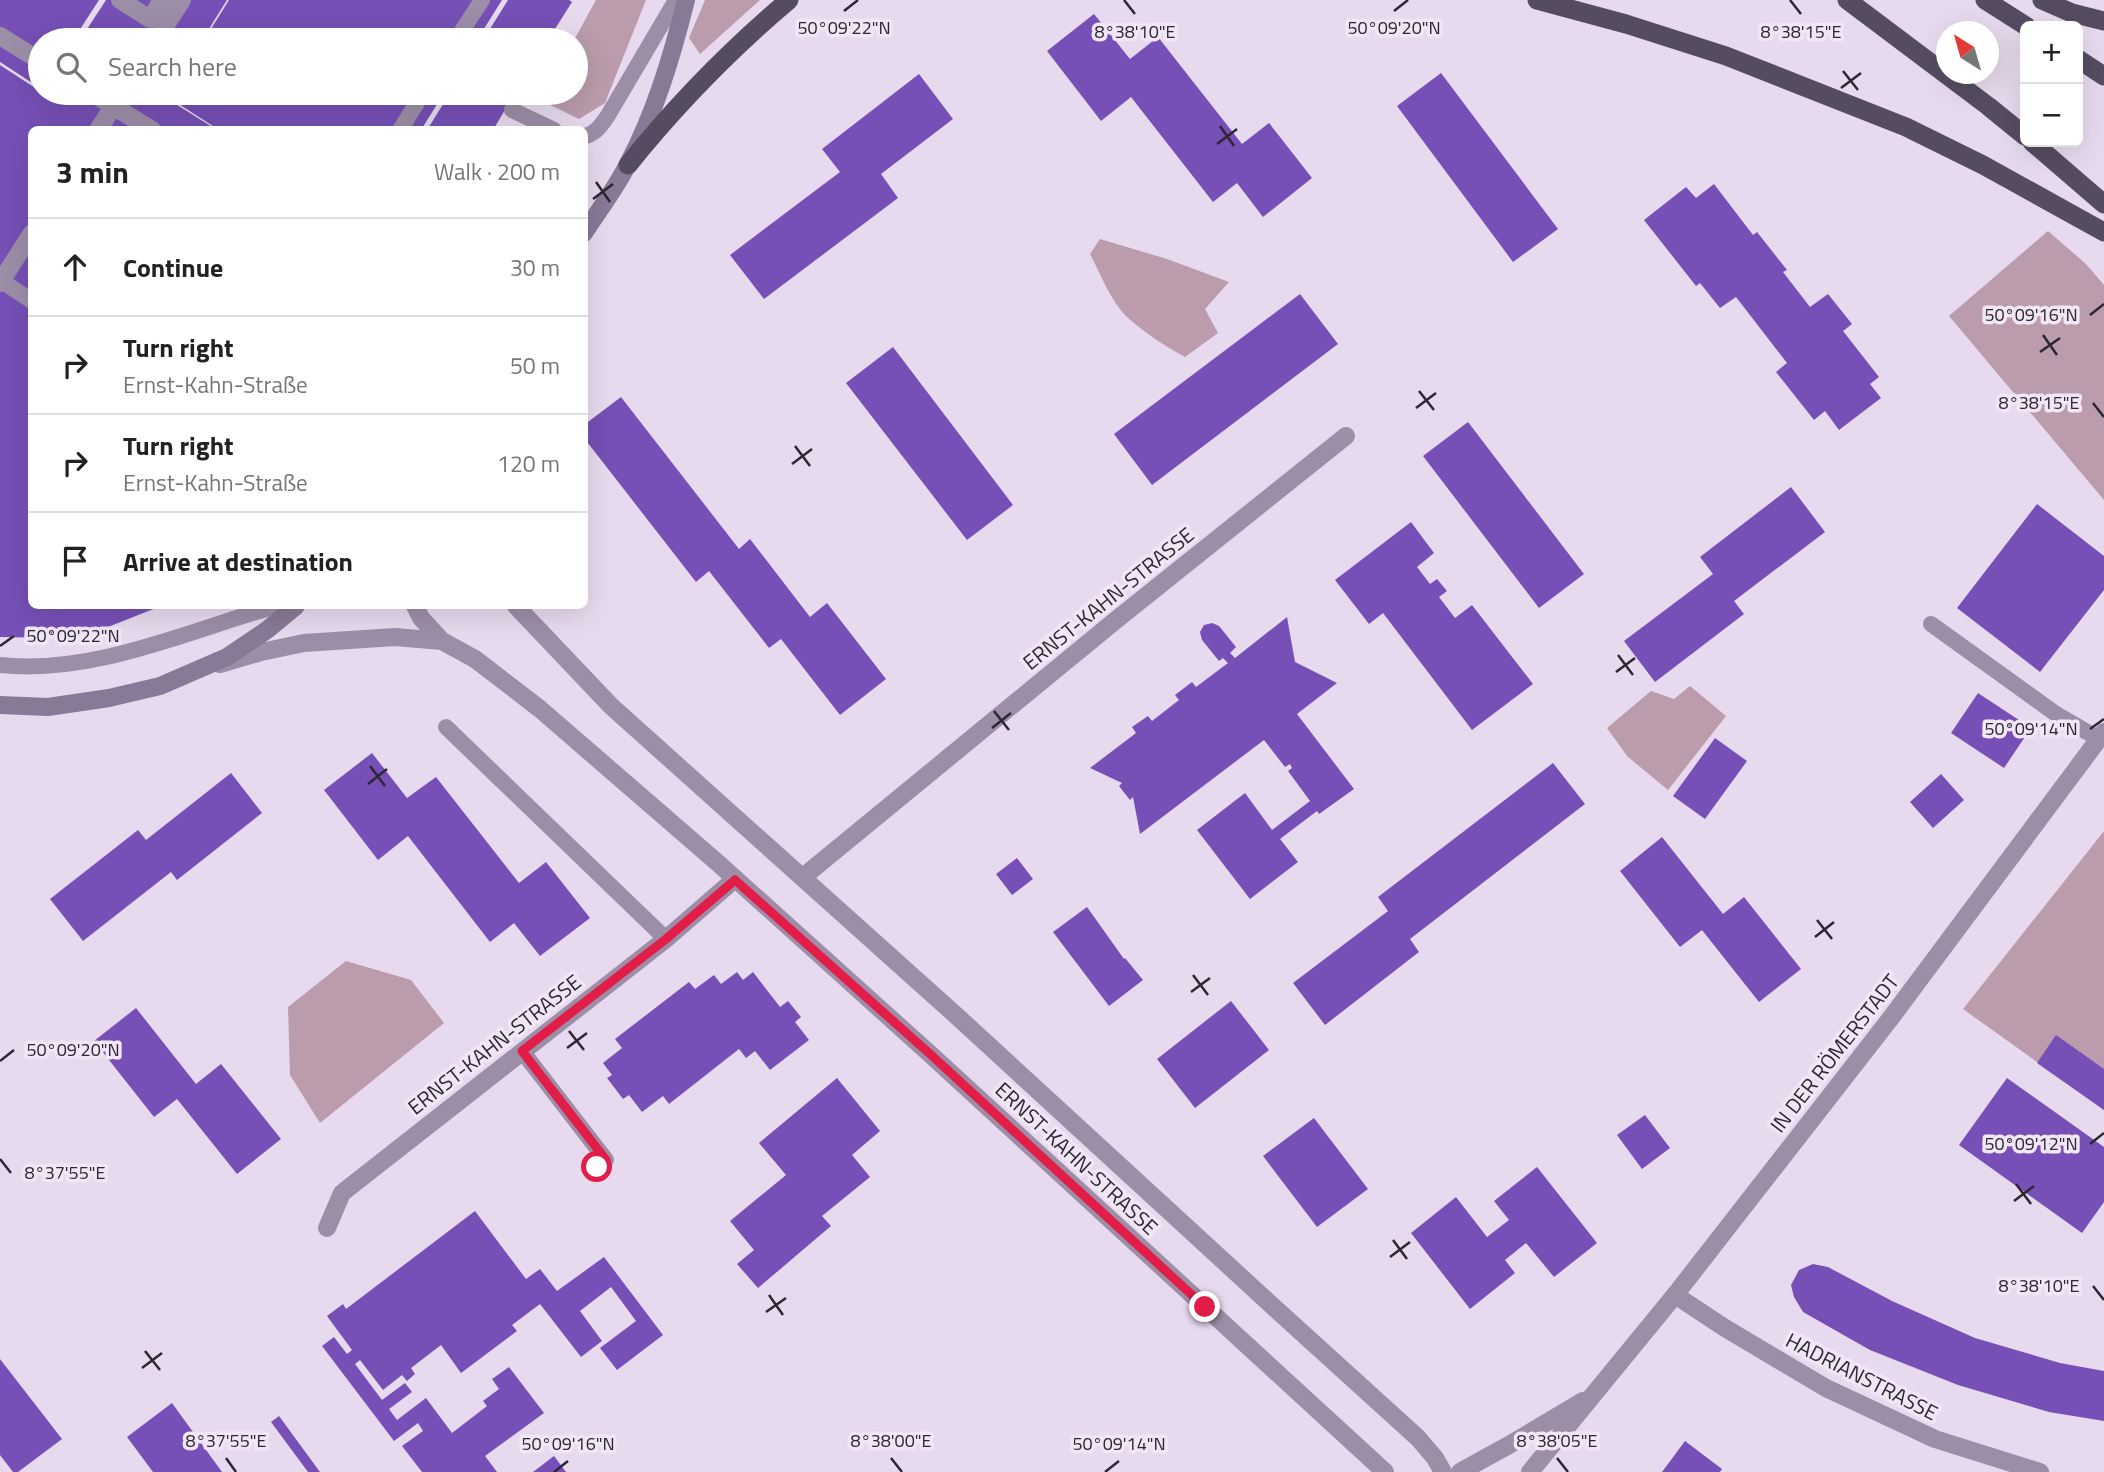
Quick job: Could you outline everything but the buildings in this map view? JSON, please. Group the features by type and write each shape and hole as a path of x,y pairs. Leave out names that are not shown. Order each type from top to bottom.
{"highway":[{"path":"628,165 665,119 706,75 789,0"},
{"path":"1538,0 1626,24 1726,56 1906,127 1983,165 2104,232"},
{"path":"1847,0 2020,132"},
{"path":"1985,0 2020,22"},
{"path":"2042,0 2072,13 2104,21"},
{"path":"2083,62 2104,76"},
{"path":"2038,147 2104,204"}],"main road":[{"path":"588,227 628,165 655,103 686,0"},
{"path":"0,705 48,708 160,686 227,657 292,609"}],"street":[{"path":"120,0 150,19 170,2"},
{"path":"160,28 170,2"},
{"path":"0,36 28,54"},
{"path":"100,126 113,105"},
{"path":"124,105 147,126"},
{"path":"0,281 28,239"},
{"name":"ERNST-KAHN-STRASSE","path":"803,877 1116,620 1346,436"},
{"name":"ERNST-KAHN-STRASSE","path":"416,609 421,618 443,641 475,659 540,709 719,864 1385,1472"},
{"name":"ERNST-KAHN-STRASSE","path":"519,609 611,706 757,839 803,877 1418,1438 1443,1472"},
{"name":"ERNST-KAHN-STRASSE","path":"194,672 261,652 304,643 395,637 443,641"},
{"name":"IN DER RÖMERSTADT","path":"1530,1472 1675,1295 1890,1019 2101,735"},
{"name":"ERNST-KAHN-STRASSE","path":"327,1228 342,1193 666,939 735,880"},
{"name":"HADRIANSTRASSE","path":"1675,1295 1826,1388 1935,1438 2040,1472"},
{"name":"IN DER RÖMERSTADT","path":"1461,1472 1592,1395"}],"lane":[{"path":"464,28 482,0"},
{"path":"588,136 599,129 607,117 676,0"},
{"path":"402,126 416,105"},
{"path":"512,110 546,126"},
{"path":"0,281 28,298"},
{"path":"191,632 229,609"},
{"path":"0,665 57,665 126,654 266,609"},
{"path":"1931,624 2056,713 2101,735"},
{"path":"446,727 666,939"},
{"path":"522,1051 606,1160 597,1167"}],"shaded area":[{"path":"596,0 646,0 605,103 579,119 550,105 588,105 588,28 581,28"},
{"path":"705,0 760,0 700,54 689,38"},
{"path":"2048,231 2086,264 2104,285 2104,500 1949,316"},
{"path":"1100,239 1167,259 1229,282 1205,309 1218,333 1185,357 1140,328 1115,303 1090,254"},
{"path":"1690,686 1726,716 1668,790 1627,756 1607,728 1651,691 1674,699"},
{"path":"2104,831 2104,1110 1963,1009"},
{"path":"346,961 411,980 444,1023 320,1123 290,1075 288,1007"}],"route":[{"path":"597,1167 606,1160 522,1051 680,928 735,880 930,1054 1205,1307"}]}
